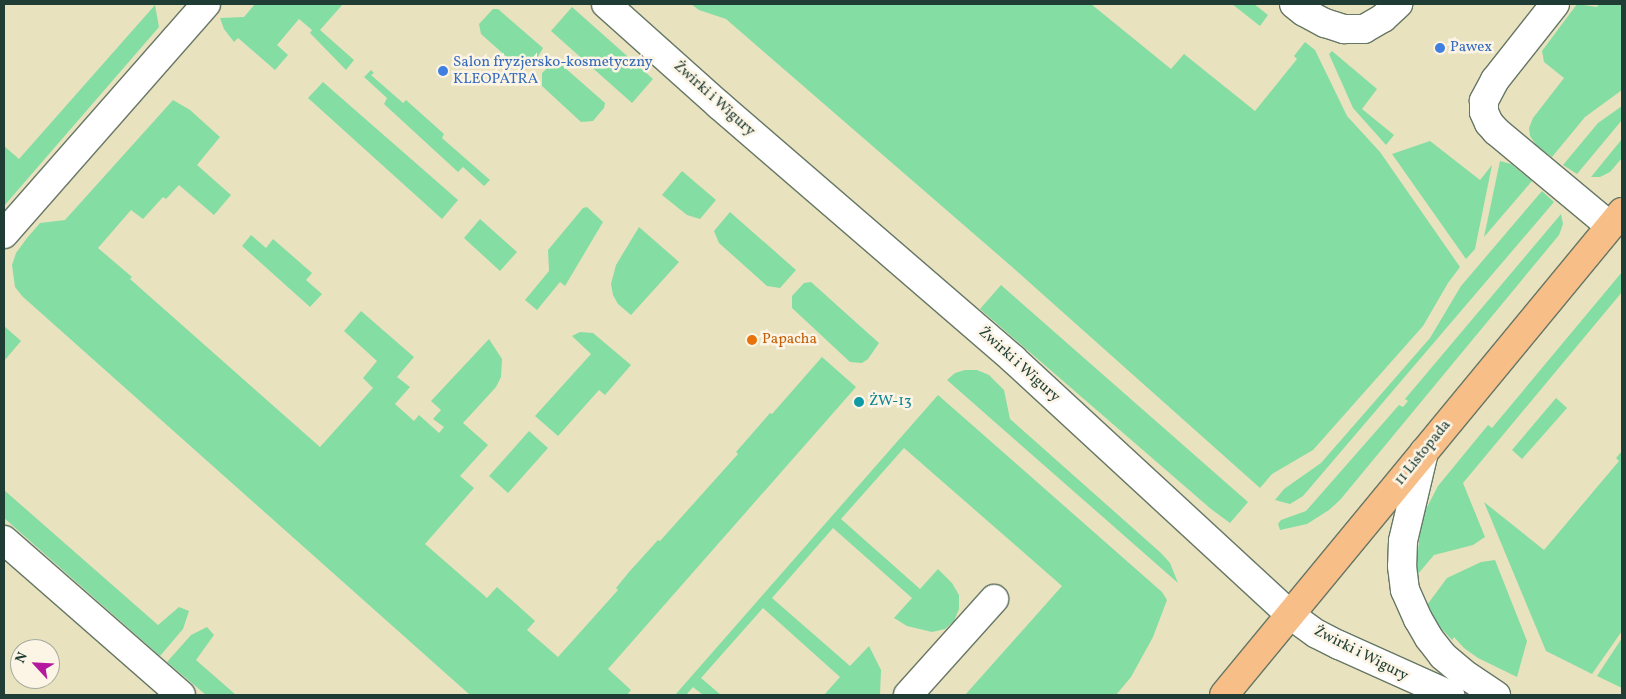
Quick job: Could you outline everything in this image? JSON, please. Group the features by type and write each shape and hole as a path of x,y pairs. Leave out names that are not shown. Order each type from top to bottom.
{"main road":[{"name":"11 Listopada","path":"1224,695 1616,219"}],"street":[{"path":"4,234 206,4"},
{"name":"Żwirki i Wigury","path":"606,4 1013,359 1289,614 1317,634 1450,695"},
{"path":"1294,4 1304,12 1325,23 1344,29 1364,29 1383,18 1398,4"},
{"path":"1555,4 1495,80 1484,101 1484,112 1496,131 1616,219"},
{"path":"1424,452 1403,541 1402,566 1405,590 1418,619 1429,638 1443,656 1463,673 1496,695"},
{"path":"4,540 181,695"},
{"path":"908,695 994,600"}],"green space":[{"path":"255,4 343,4 320,30 354,60 346,70 310,33 312,30 299,19 277,45 288,55 275,70 238,38 234,42 224,29 220,18 244,17"},
{"path":"691,4 1091,4 1171,69 1184,54 1255,111 1297,59 1294,56 1305,42 1315,50 1347,116 1380,152 1460,267 1448,283 1423,326 1313,450 1272,474 1260,488 1011,266 726,19 699,10"},
{"path":"1232,4 1254,4 1268,15 1260,26"},
{"path":"1577,4 1597,7 1599,4 1622,4 1622,90 1585,117 1552,157 1537,146 1530,136 1529,128 1533,118 1564,78 1544,62 1542,51"},
{"path":"155,5 159,27 4,206 4,146 19,159"},
{"path":"572,7 653,79 632,103 551,31"},
{"path":"493,9 498,9 543,48 535,62 523,68 517,66 481,34 479,24"},
{"path":"1332,51 1377,89 1362,109 1394,135 1386,145 1353,108 1329,54"},
{"path":"556,60 605,103 604,108 593,121 581,122 542,86 542,73"},
{"path":"371,70 374,73 371,75 403,103 406,100 444,134 442,138 490,180 484,186 463,167 458,172 384,104 387,98 364,77"},
{"path":"323,82 458,200 442,219 308,98"},
{"path":"173,100 190,110 220,137 197,165 231,195 214,215 179,185 166,199 163,197 143,219 131,210 98,248 132,277 130,279 320,447 373,388 363,378 377,361 344,331 361,311 414,357 397,377 410,387 395,404 414,421 419,415 439,433 444,427 433,419 441,410 431,401 489,339 502,359 501,377 496,387 463,423 488,445 460,476 474,488 425,544 487,598 497,587 535,621 527,630 558,657 618,590 616,588 629,572 658,540 660,541 738,454 736,452 770,413 772,414 822,357 856,387 608,669 631,690 627,695 470,695 22,296 15,287 12,265 16,253 27,238 40,223 65,220"},
{"path":"1622,106 1622,120 1577,174 1563,165 1598,123"},
{"path":"1622,139 1622,158 1610,172 1600,177 1591,177"},
{"path":"1430,141 1480,180 1492,165 1475,249 1466,259 1392,154"},
{"path":"1500,161 1511,164 1532,181 1484,237"},
{"path":"682,171 716,200 700,219 687,215 662,195"},
{"path":"1542,191 1554,202 1303,496 1290,504 1275,500 1284,489 1321,463 1430,338 1461,286"},
{"path":"587,207 603,222 565,286 560,282 537,310 525,300 549,271 548,250 583,208"},
{"path":"730,212 796,270 780,288 767,286 719,243 714,231"},
{"path":"1561,214 1563,224 1559,235 1340,500 1329,510 1307,524 1280,530 1278,524 1281,520 1306,511 1399,405 1403,407 1408,401 1405,399"},
{"path":"480,219 517,252 500,271 464,238"},
{"path":"639,227 679,262 631,315 618,304 613,295 611,284 616,265"},
{"path":"251,235 266,248 273,239 312,273 306,280 322,294 310,307 242,246"},
{"path":"1622,272 1622,292 1463,483 1485,537 1473,545 1434,555 1418,574 1417,559 1421,524 1425,511 1438,486 1488,425 1492,428"},
{"path":"811,282 879,343 868,359 862,363 850,362 792,308 792,296 804,283"},
{"path":"1001,285 1248,502 1230,523 1211,509 980,309"},
{"path":"4,326 21,341 4,361"},
{"path":"580,332 593,333 631,365 605,395 599,390 558,436 535,416 591,354 572,336"},
{"path":"965,370 977,370 989,375 1004,390 1010,419 1161,553 1170,563 1178,583 947,380 955,373"},
{"path":"938,395 1162,592 1167,600 1153,637 1131,677 1116,695 965,695 1062,586 904,448 841,519 920,589 938,569 952,583 959,595 959,609 954,621 945,629 932,632 907,626 894,618 912,598 833,528 772,598 850,666 869,646 881,670 880,695 824,695 840,677 763,608 701,678 721,695 703,695 693,687 686,695 675,695"},
{"path":"1556,398 1567,408 1522,459 1512,450"},
{"path":"529,431 548,448 508,493 489,476"},
{"path":"1622,451 1622,631 1592,674 1546,651 1484,502 1544,550 1619,461 1616,458"},
{"path":"4,490 158,625 179,607 189,611 183,629 160,656 4,518"},
{"path":"1495,560 1527,641 1517,677 1478,658 1464,648 1454,637 1452,640 1440,627 1427,605 1447,578 1481,562"},
{"path":"207,627 214,635 196,660 236,695 206,695 167,662 191,635"},
{"path":"1622,638 1622,688 1597,676"}],"place":[{"name":"Pawex","path":"1440,48"},
{"name":"Salon fryzjersko-kosmetyczny KLEOPATRA","path":"443,71"},
{"name":"Papacha","path":"752,340"},
{"name":"ŻW-13","path":"859,402"}]}
